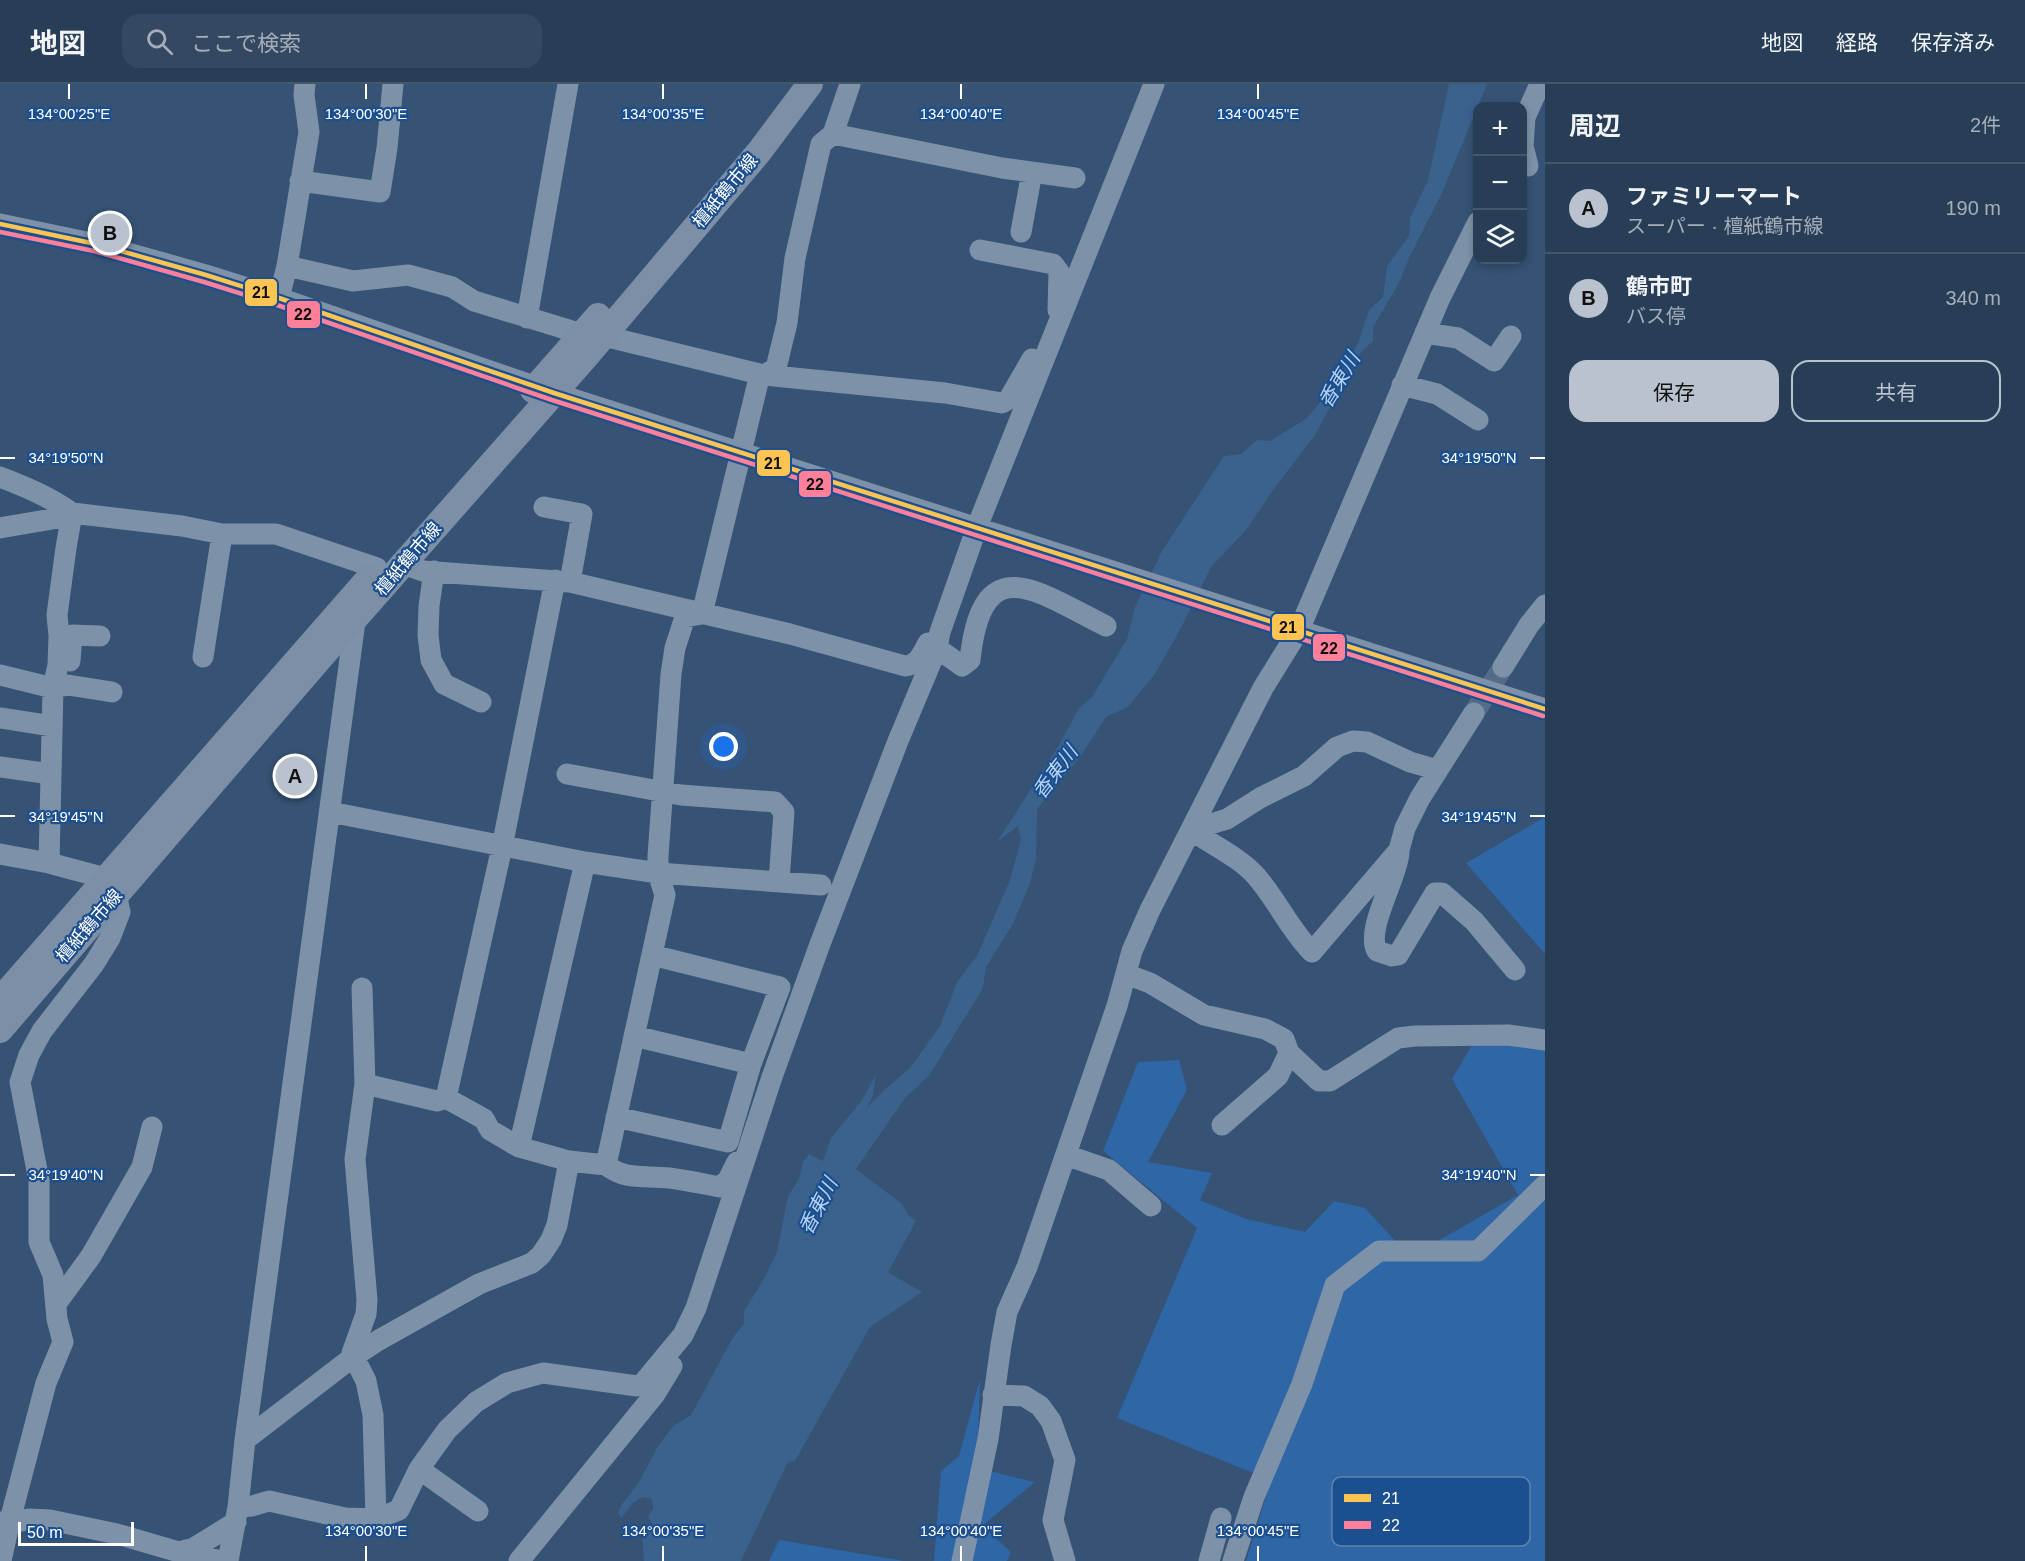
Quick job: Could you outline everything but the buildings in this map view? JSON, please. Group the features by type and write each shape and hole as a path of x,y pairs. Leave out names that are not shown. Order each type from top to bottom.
{"main road":[{"name":"檀紙鶴市線","path":"593,335 748,143 792,84"},
{"name":"檀紙鶴市線","path":"0,1000 110,887 354,620 403,564 545,390 759,152 810,84"},
{"name":"檀紙鶴市線","path":"0,1030 110,887 360,587 545,390"}],"street":[{"path":"279,298 309,132 304,95 305,84"},
{"path":"300,181 380,192 393,84"},
{"path":"527,318 568,84"},
{"path":"702,614 759,378 776,368 787,323 795,258 821,144 833,134 850,84"},
{"path":"188,1551 237,1514 252,1506 269,1502 345,1518 376,1519 399,1510 419,1469 447,1430 476,1402 507,1383 543,1372 638,1386 644,1382 682,1335 696,1308 772,1077 820,944 939,640 979,527 1058,322 1154,84"},
{"path":"1527,114 1540,84"},
{"path":"833,134 1002,168 1075,178"},
{"path":"1021,232 1032,172"},
{"path":"1,231 134,254 279,298 545,390 1545,709"},
{"path":"962,1561 988,1438 1007,1312 1028,1267 1117,1006 1132,951 1145,921 1294,628 1440,298 1473,232"},
{"path":"286,266 353,281 408,275 452,287 474,302 527,318 764,375 945,393 1002,403 1009,399 1046,334 1058,322 1059,272 1053,264 980,250"},
{"path":"1425,333 1458,338 1494,361 1511,336"},
{"path":"1402,384 1437,394 1478,420"},
{"path":"0,477 46,496 72,513 182,526 222,534 276,534 377,568"},
{"path":"446,1098 563,581 582,514 544,507"},
{"path":"0,528 64,517 72,513"},
{"path":"60,687 57,615 72,513"},
{"path":"203,657 222,534"},
{"path":"403,564 423,571 563,581 790,634 905,666 911,666 918,661 932,636 939,640 962,666 970,660 972,638 982,606 993,593 1010,587 1032,589 1106,626"},
{"path":"434,572 428,635 431,660 444,684 482,702"},
{"path":"228,1561 237,1514 245,1440 360,587"},
{"path":"1503,667 1529,625 1545,605"},
{"path":"606,1165 665,895 658,873 671,674 675,648 685,617 702,614"},
{"path":"49,863 52,726 60,687 72,635 100,636"},
{"path":"0,675 60,687 112,692"},
{"path":"1474,713 1420,798 1405,828 1398,863 1380,912 1374,945 1377,951 1392,956 1398,955 1435,893 1442,893 1474,921 1515,970"},
{"path":"0,718 52,726"},
{"path":"1192,828 1227,819 1260,798 1304,776 1337,747 1353,741 1367,742 1410,762 1438,770"},
{"path":"0,767 51,774"},
{"path":"567,774 681,795 775,802 784,812 779,881"},
{"path":"330,812 502,847 658,873 821,885"},
{"path":"1192,828 1256,876 1300,940 1312,952 1399,850"},
{"path":"0,854 49,863 110,887 120,912 110,938 94,963 42,1031 28,1055 20,1082 39,1181 39,1242 53,1275 63,1342 46,1383 4,1523 1,1561"},
{"path":"519,1147 585,862"},
{"path":"616,1117 728,1142 751,1064 780,987 652,955"},
{"path":"1126,974 1150,983 1204,1015 1265,1029 1284,1039 1289,1053 1319,1081 1330,1081 1398,1038 1508,1035 1545,1040"},
{"path":"363,988 365,1084 355,1159 367,1300 366,1314 352,1353 366,1381 373,1415 376,1519"},
{"path":"634,1036 751,1064"},
{"path":"1222,1125 1278,1076 1289,1053"},
{"path":"365,1084 437,1101 446,1098 484,1119 490,1130 519,1147 569,1161 606,1165 616,1173 626,1176 665,1177 720,1187 728,1180 738,1161 746,1158"},
{"path":"56,1304 91,1256 142,1167 152,1127"},
{"path":"1066,1155 1109,1170 1151,1206"},
{"path":"245,1440 353,1357 479,1284 532,1263 541,1255 551,1240 557,1225 569,1161"},
{"path":"1233,1561 1254,1497 1302,1384 1335,1285 1379,1251 1478,1251 1545,1185"},
{"path":"519,1561 655,1394 682,1351 682,1335"},
{"path":"993,1395 1024,1396 1040,1406 1051,1421 1065,1460 1053,1520 1065,1561"},
{"path":"419,1469 478,1510"},
{"path":"1209,1561 1221,1518"},
{"path":"4,1523 28,1519 50,1520 117,1534 179,1552 188,1551 220,1561"}],"shaded area":[{"path":"1545,817 1545,954 1466,863"},
{"path":"1473,1043 1545,1043 1545,1561 1246,1561 1271,1480 1117,1418 1197,1228 1103,1151 1138,1062 1179,1060 1187,1090 1148,1162 1212,1173 1200,1200 1246,1219 1305,1232 1334,1201 1365,1208 1410,1257 1518,1195 1452,1079"},
{"path":"980,1379 977,1468 1035,1482 982,1526 1011,1552 1007,1561 934,1561 941,1471 959,1456"},
{"path":"779,1540 904,1561 769,1561"}],"water":[{"name":"香東川","path":"1449,84 1487,84 1480,102 1473,102 1473,118 1442,193 1399,283 1373,327 1373,341 1360,353 1337,400 1315,435 1246,530 1211,567 1155,674 1128,707 1106,717 1080,757 1037,809 1036,859 1030,883 1013,924 986,967 983,988 929,1076 905,1098 856,1169 902,1204 909,1216 916,1221 888,1272 922,1292 870,1327 795,1461 788,1462 741,1561 644,1561 642,1534 653,1525 648,1517 653,1509 652,1499 642,1497 633,1503 621,1518 618,1513 639,1482 658,1446 673,1426 691,1415 732,1339 744,1323 744,1311 777,1252 788,1196 799,1179 803,1162 809,1154 823,1161 831,1138 862,1100 876,1074 873,1095 867,1108 910,1068 940,1026 957,982 977,956 1010,880 1021,839 1018,826 997,842 1059,745 1079,708 1092,697 1127,639 1135,607 1162,551 1224,456 1241,454 1257,440 1270,441 1307,418 1331,390 1358,343 1369,310 1383,297 1387,266 1409,236 1410,218 1428,180"}],"tunnel":[{"path":"1474,713 1503,667"}],"transit line":[{"name":"21","path":"0,224 96,244 206,275 554,393 1545,709"},
{"name":"22","path":"0,232 94,251 204,282 552,400 1543,716"}],"place":[{"name":"鶴市町","path":"110,233"},
{"name":"ファミリーマート","path":"295,776"}]}
